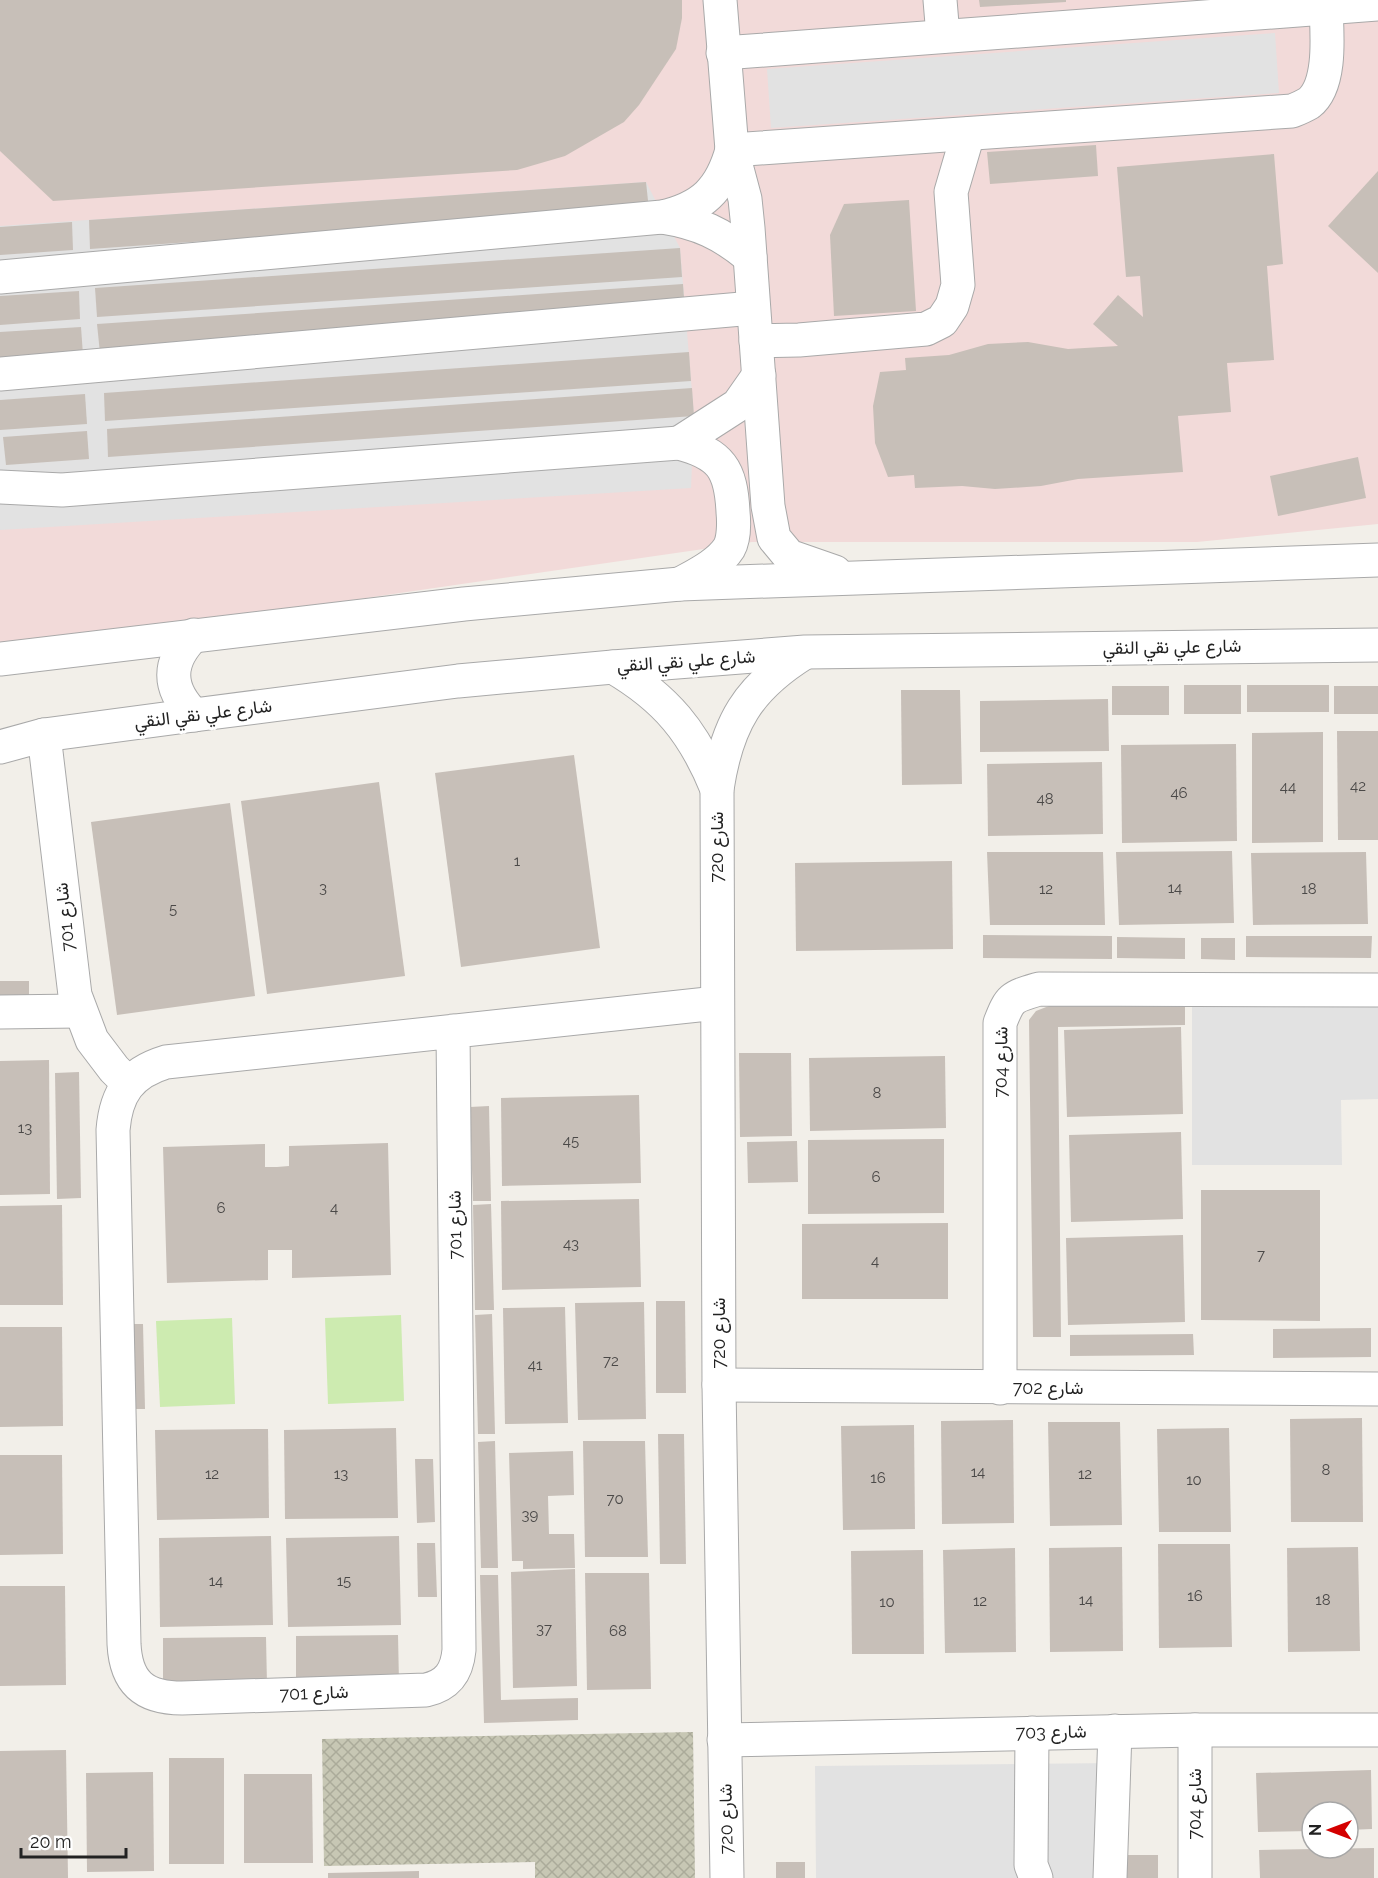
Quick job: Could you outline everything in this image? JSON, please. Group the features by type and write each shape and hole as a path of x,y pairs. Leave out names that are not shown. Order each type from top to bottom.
{"street":[{"path":"720,0 732,150 744,200 750,257 768,506 774,538 789,556 854,578"},
{"path":"940,0 943,36"},
{"path":"723,53 943,36 1268,6 1326,8 1372,3"},
{"path":"732,150 1292,111 1311,102 1323,80 1328,51 1326,8"},
{"path":"756,341 799,340 926,329 942,321 952,306 958,285 951,192 968,134"},
{"path":"0,278 662,217 679,213 708,196 719,183 732,150"},
{"path":"662,217 709,229 735,244 750,257"},
{"path":"0,374 753,308"},
{"path":"679,443 738,405 759,375"},
{"path":"0,487 62,490 679,443 701,449 722,465 732,486 734,523 729,548 713,564 680,584"},
{"path":"0,658 464,604 680,584 1378,560"},
{"path":"194,635 178,654 174,666 174,678 180,699 194,715"},
{"name":"شارع علي نقي النقي","path":"0,747 44,735 194,715 458,681 613,666 805,652 1378,645"},
{"name":"شارع 720","path":"727,1878 719,1385 717,789 721,761 729,734 743,709 760,686 805,652"},
{"name":"شارع 720","path":"613,666 658,697 677,717 698,747 717,789"},
{"name":"شارع 701","path":"44,735 72,978 79,1011 92,1040 128,1083 114,1114 113,1130 124,1644 125,1659 130,1674 139,1686 152,1694 167,1698 426,1690 447,1681 454,1672 459,1650 453,1031"},
{"name":"شارع 704","path":"1000,1388 1000,1023 1007,1004 1018,995 1039,989 1378,990"},
{"path":"128,1083 151,1067 166,1062 717,1003"},
{"path":"0,1012 79,1011"},
{"name":"شارع 702","path":"719,1385 1378,1389"},
{"name":"شارع 704","path":"1195,1730 1195,1878"},
{"name":"شارع 703","path":"724,1740 1114,1731 1378,1730"},
{"path":"1110,1878 1114,1731"},
{"path":"1032,1733 1031,1865 1036,1878"}],"shaded area":[{"path":"0,0 1378,0 1378,524 1197,542 752,542 0,651"},
{"path":"1275,33 1279,93 771,128 767,69"},
{"path":"646,182 680,248 694,416 691,488 0,530 0,226"},
{"path":"1378,1005 1378,1099 1341,1100 1342,1165 1192,1165 1192,1006"},
{"path":"693,1732 695,1878 535,1878 535,1862 324,1866 322,1739"},
{"path":"1116,1763 1117,1878 816,1878 815,1766"}],"green space":[{"path":"401,1315 404,1401 328,1404 325,1318"},
{"path":"232,1318 235,1404 160,1407 156,1321"}],"building":[{"path":"0,0 682,0 682,18 676,49 639,105 624,122 565,156 517,170 53,201 0,151"},
{"path":"979,0 1066,0 1066,2 980,7"},
{"path":"1096,145 1098,176 990,184 987,152"},
{"path":"1274,154 1283,264 1267,266 1274,360 1227,363 1231,412 1178,416 1183,472 1078,479 1041,486 995,489 962,486 915,488 914,475 888,477 875,443 873,406 880,372 906,370 905,358 949,355 988,344 1028,342 1068,349 1118,346 1093,324 1118,295 1143,317 1140,276 1126,277 1117,167"},
{"path":"1378,171 1378,273 1328,226"},
{"path":"646,182 649,210 90,249 89,220"},
{"path":"909,200 916,311 834,316 830,235 844,204"},
{"path":"72,222 73,250 0,255 0,227"},
{"path":"680,248 682,277 97,317 95,288"},
{"path":"683,284 685,312 100,353 97,324"},
{"path":"79,291 80,319 0,325 0,296"},
{"path":"81,327 83,355 0,361 0,332"},
{"path":"689,352 691,381 105,421 104,393"},
{"path":"692,388 694,416 108,457 107,429"},
{"path":"85,394 87,424 0,430 0,400"},
{"path":"87,431 89,459 6,465 3,437"},
{"path":"1358,457 1366,498 1278,516 1270,476"},
{"path":"1184,685 1241,685 1241,714 1184,714"},
{"path":"1247,685 1329,685 1329,712 1247,712"},
{"path":"1112,686 1169,686 1169,715 1112,715"},
{"path":"1334,686 1378,686 1378,714 1334,714"},
{"path":"901,690 960,690 962,784 902,785"},
{"path":"1108,699 1109,751 980,752 980,701"},
{"path":"1337,731 1378,731 1378,840 1338,840"},
{"path":"1323,732 1323,842 1252,843 1252,733"},
{"path":"1236,744 1237,841 1122,843 1121,745"},
{"path":"574,755 600,948 461,967 435,773"},
{"path":"1102,762 1103,834 988,836 987,764"},
{"path":"379,782 405,976 267,994 241,801"},
{"path":"230,803 255,996 117,1015 91,822"},
{"path":"1232,851 1234,923 1119,925 1116,852"},
{"path":"987,852 1103,852 1105,925 990,925"},
{"path":"1366,852 1368,924 1253,925 1251,853"},
{"path":"952,861 953,949 796,951 795,863"},
{"path":"983,935 1112,936 1112,959 983,958"},
{"path":"1246,936 1372,936 1371,958 1246,957"},
{"path":"1117,937 1185,938 1185,959 1117,958"},
{"path":"1201,938 1235,938 1235,960 1201,959"},
{"path":"0,981 29,981 29,1004 0,1005"},
{"path":"1185,1001 1185,1025 1058,1027 1061,1337 1033,1337 1029,1020 1036,1011 1054,1004"},
{"path":"1181,1027 1183,1114 1067,1117 1064,1030"},
{"path":"739,1053 791,1053 792,1136 740,1137"},
{"path":"945,1056 946,1128 810,1131 809,1058"},
{"path":"49,1060 50,1194 0,1195 0,1061"},
{"path":"79,1072 81,1198 57,1199 55,1073"},
{"path":"639,1095 641,1183 502,1186 501,1098"},
{"path":"489,1106 491,1201 473,1201 470,1107"},
{"path":"1181,1132 1183,1219 1071,1222 1069,1135"},
{"path":"944,1139 944,1213 808,1214 808,1140"},
{"path":"797,1141 798,1182 748,1183 747,1142"},
{"path":"388,1143 391,1275 292,1278 292,1250 268,1250 268,1280 167,1283 163,1147 265,1144 265,1167 277,1167 289,1166 289,1146"},
{"path":"1201,1190 1320,1190 1320,1321 1201,1320"},
{"path":"639,1199 641,1287 502,1290 501,1201"},
{"path":"491,1204 494,1310 475,1310 473,1205"},
{"path":"62,1205 63,1305 0,1305 0,1206"},
{"path":"948,1223 948,1299 802,1299 802,1224"},
{"path":"1183,1235 1185,1322 1068,1325 1066,1238"},
{"path":"656,1301 685,1301 686,1393 656,1393"},
{"path":"644,1302 646,1419 578,1420 575,1303"},
{"path":"565,1307 568,1423 505,1424 503,1308"},
{"path":"492,1314 495,1434 478,1434 475,1315"},
{"path":"127,1324 143,1324 145,1409 129,1409"},
{"path":"0,1327 62,1327 63,1426 0,1427"},
{"path":"1371,1328 1371,1357 1273,1358 1273,1329"},
{"path":"1193,1334 1194,1355 1070,1356 1070,1335"},
{"path":"1362,1418 1363,1522 1291,1522 1290,1419"},
{"path":"1013,1420 1014,1523 942,1524 941,1421"},
{"path":"1048,1422 1120,1422 1122,1525 1050,1526"},
{"path":"914,1425 915,1529 843,1530 841,1426"},
{"path":"396,1428 398,1518 285,1519 284,1430"},
{"path":"1229,1428 1231,1532 1159,1532 1157,1429"},
{"path":"268,1429 269,1518 157,1520 155,1430"},
{"path":"658,1434 684,1434 686,1564 660,1564"},
{"path":"495,1441 498,1568 481,1568 478,1442"},
{"path":"583,1441 645,1441 648,1557 585,1557"},
{"path":"573,1451 574,1495 548,1496 549,1534 574,1534 575,1568 523,1569 523,1561 512,1561 509,1453"},
{"path":"0,1455 62,1455 63,1554 0,1555"},
{"path":"415,1459 433,1459 435,1522 417,1523"},
{"path":"271,1536 273,1625 160,1627 159,1538"},
{"path":"399,1536 401,1625 288,1627 286,1538"},
{"path":"417,1543 435,1543 437,1597 418,1597"},
{"path":"1158,1544 1230,1544 1232,1647 1159,1648"},
{"path":"1122,1547 1123,1651 1050,1652 1049,1548"},
{"path":"1358,1547 1360,1651 1288,1652 1287,1548"},
{"path":"1015,1548 1016,1652 945,1653 943,1550"},
{"path":"923,1550 924,1654 852,1654 851,1551"},
{"path":"575,1569 577,1686 513,1688 511,1572"},
{"path":"585,1573 649,1573 651,1689 587,1690"},
{"path":"480,1575 498,1575 501,1700 578,1698 578,1720 484,1723"},
{"path":"0,1586 65,1586 66,1685 0,1686"},
{"path":"398,1635 399,1683 296,1684 296,1636"},
{"path":"266,1637 267,1685 163,1685 163,1638"},
{"path":"66,1750 68,1878 0,1878 0,1751"},
{"path":"169,1758 224,1758 224,1864 169,1864"},
{"path":"1371,1770 1372,1829 1360,1830 1360,1800 1300,1800 1300,1831 1258,1832 1256,1773"},
{"path":"153,1772 154,1871 87,1872 86,1773"},
{"path":"244,1774 312,1774 313,1863 244,1863"},
{"path":"1360,1848 1374,1848 1374,1878 1260,1878 1259,1850 1300,1849 1300,1860 1360,1860"},
{"path":"1127,1855 1158,1855 1158,1878 1127,1878"},
{"path":"776,1862 805,1862 805,1878 776,1878"},
{"path":"419,1871 419,1878 328,1878 328,1873"}]}
